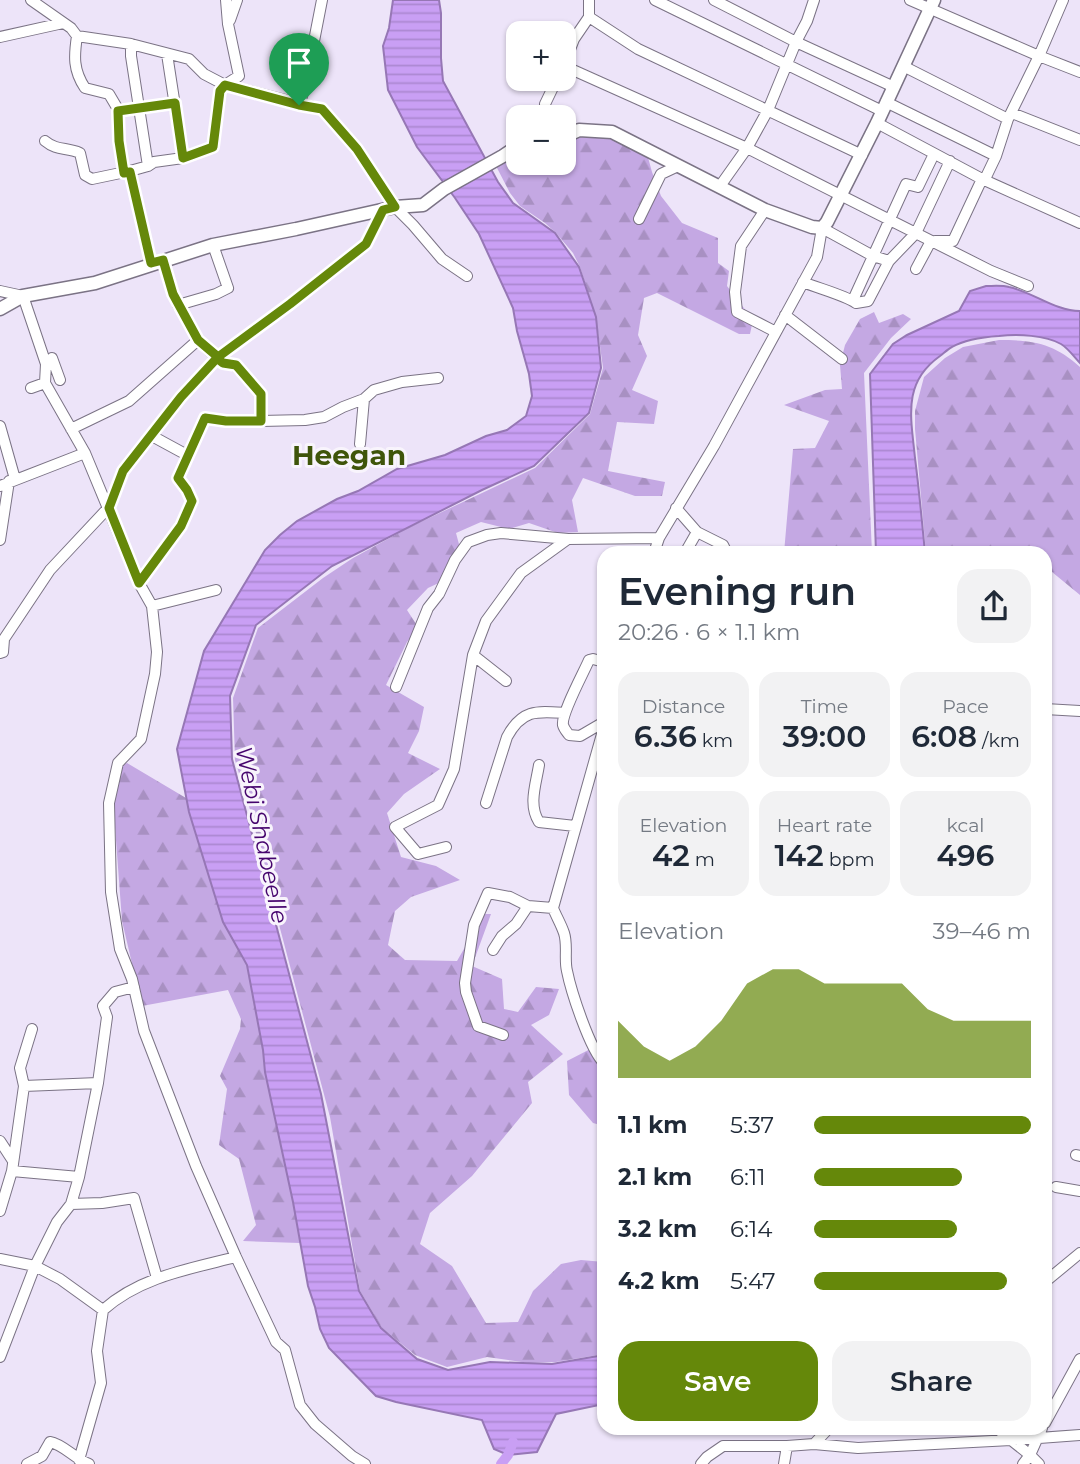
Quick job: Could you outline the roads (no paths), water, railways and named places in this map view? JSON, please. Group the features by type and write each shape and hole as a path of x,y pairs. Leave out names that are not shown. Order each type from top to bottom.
{"main road":[{"path":"576,131 612,132 765,210 812,228 822,228 862,155 932,4"},
{"path":"0,309 23,296 94,283 213,244 389,208 423,205 444,189 506,154"}],"street":[{"path":"31,0 71,28 77,36 131,44 189,59 204,74 225,85 322,109 357,149 389,208 414,225 442,259 467,276"},
{"path":"45,141 55,148 69,148 80,153 85,175 92,179 127,172 154,162 183,158 213,147 220,91 239,76 226,0"},
{"path":"228,24 237,0"},
{"path":"299,105 322,0"},
{"path":"576,36 589,17 589,0"},
{"path":"655,0 882,112 996,156"},
{"path":"714,0 796,42 894,87"},
{"path":"720,186 747,148 768,110 814,0"},
{"path":"910,0 932,4 1039,56 1080,72"},
{"path":"931,241 953,241 996,156 1010,116 1063,0"},
{"path":"589,17 638,49 862,155"},
{"path":"0,37 63,23"},
{"path":"77,36 73,58 81,81 85,88 108,94 118,111 119,141 127,172 157,262 198,340 223,363 236,365 261,394 261,421"},
{"path":"131,44 148,166"},
{"path":"167,54 183,158"},
{"path":"903,66 1010,116 1080,140"},
{"path":"576,71 747,148 991,271 1028,286"},
{"path":"118,111 175,103"},
{"path":"882,112 934,154 1080,223"},
{"path":"853,300 906,184 918,187 934,154"},
{"path":"803,282 856,303 867,301 889,261 916,233 950,161"},
{"path":"639,219 661,174 678,166"},
{"path":"0,653 3,652 4,639 50,570 109,508 123,471 181,397 218,357 366,244 389,208"},
{"path":"765,210 741,246 735,292 737,312 776,332"},
{"path":"656,546 817,257 822,228 873,256 889,261"},
{"path":"916,269 931,241"},
{"path":"178,305 228,288 213,244"},
{"path":"0,291 23,296 60,380"},
{"path":"785,315 842,359"},
{"path":"71,429 130,401 198,340"},
{"path":"51,361 45,383 85,453 139,583 152,606 157,652 141,739 118,764 109,803 110,892 120,950 134,987 144,1031 197,1166 276,1342 285,1350 300,1405 315,1424 365,1464"},
{"path":"139,583 181,526 192,501 178,478 205,418 261,421 324,417 364,399 374,390 402,382 438,378"},
{"path":"31,388 45,383"},
{"path":"360,444 364,399"},
{"path":"0,426 8,482 0,540"},
{"path":"152,436 187,455"},
{"path":"8,482 85,453"},
{"path":"676,508 697,532 724,546"},
{"path":"689,546 697,532"},
{"path":"396,687 428,608 468,542 501,533 568,539 659,538"},
{"path":"446,847 418,853 395,827 438,805 454,769 473,655 486,621 521,573 568,539"},
{"path":"152,606 216,590"},
{"path":"473,655 506,681"},
{"path":"597,660 589,660 563,723 569,735 580,736 597,729"},
{"path":"1052,709 1080,710"},
{"path":"486,803 512,728 520,719 537,711 565,713"},
{"path":"597,750 553,908 565,936 568,978 597,1056"},
{"path":"540,765 532,802 534,814 539,822 575,826"},
{"path":"503,1035 478,1026 466,992 474,925 488,893 510,897 528,906 553,908"},
{"path":"493,950 502,936 516,925 528,906"},
{"path":"0,1357 36,1266 57,1222 71,1205 98,1083 107,1017 103,1006 115,992 134,987"},
{"path":"0,1211 12,1166 24,1086 20,1068 32,1029"},
{"path":"24,1086 98,1083"},
{"path":"0,1141 12,1166"},
{"path":"12,1166 79,1177"},
{"path":"1056,1187 1080,1191"},
{"path":"71,1205 134,1198 157,1278"},
{"path":"1052,1276 1080,1253"},
{"path":"27,1464 42,1456 50,1442 56,1443 84,1462 101,1383 97,1351 103,1310 126,1292 157,1278 236,1257"},
{"path":"0,1259 36,1266 60,1279 103,1310"},
{"path":"1052,1410 1080,1359"},
{"path":"1052,1434 1080,1435"},
{"path":"814,1444 822,1435"},
{"path":"1005,1435 1039,1464"},
{"path":"704,1461 723,1446 814,1444 858,1448 1011,1440 1032,1435"},
{"path":"1023,1464 1039,1435"},
{"path":"784,1464 787,1446"},
{"path":"704,1461 716,1464"}],"waterway":[{"path":"501,1464 513,1442"}],"district":[{"name":"Heegan","path":"349,455"}],"water label":[{"name":"Webi Shabeelle","path":"262,835"}]}
